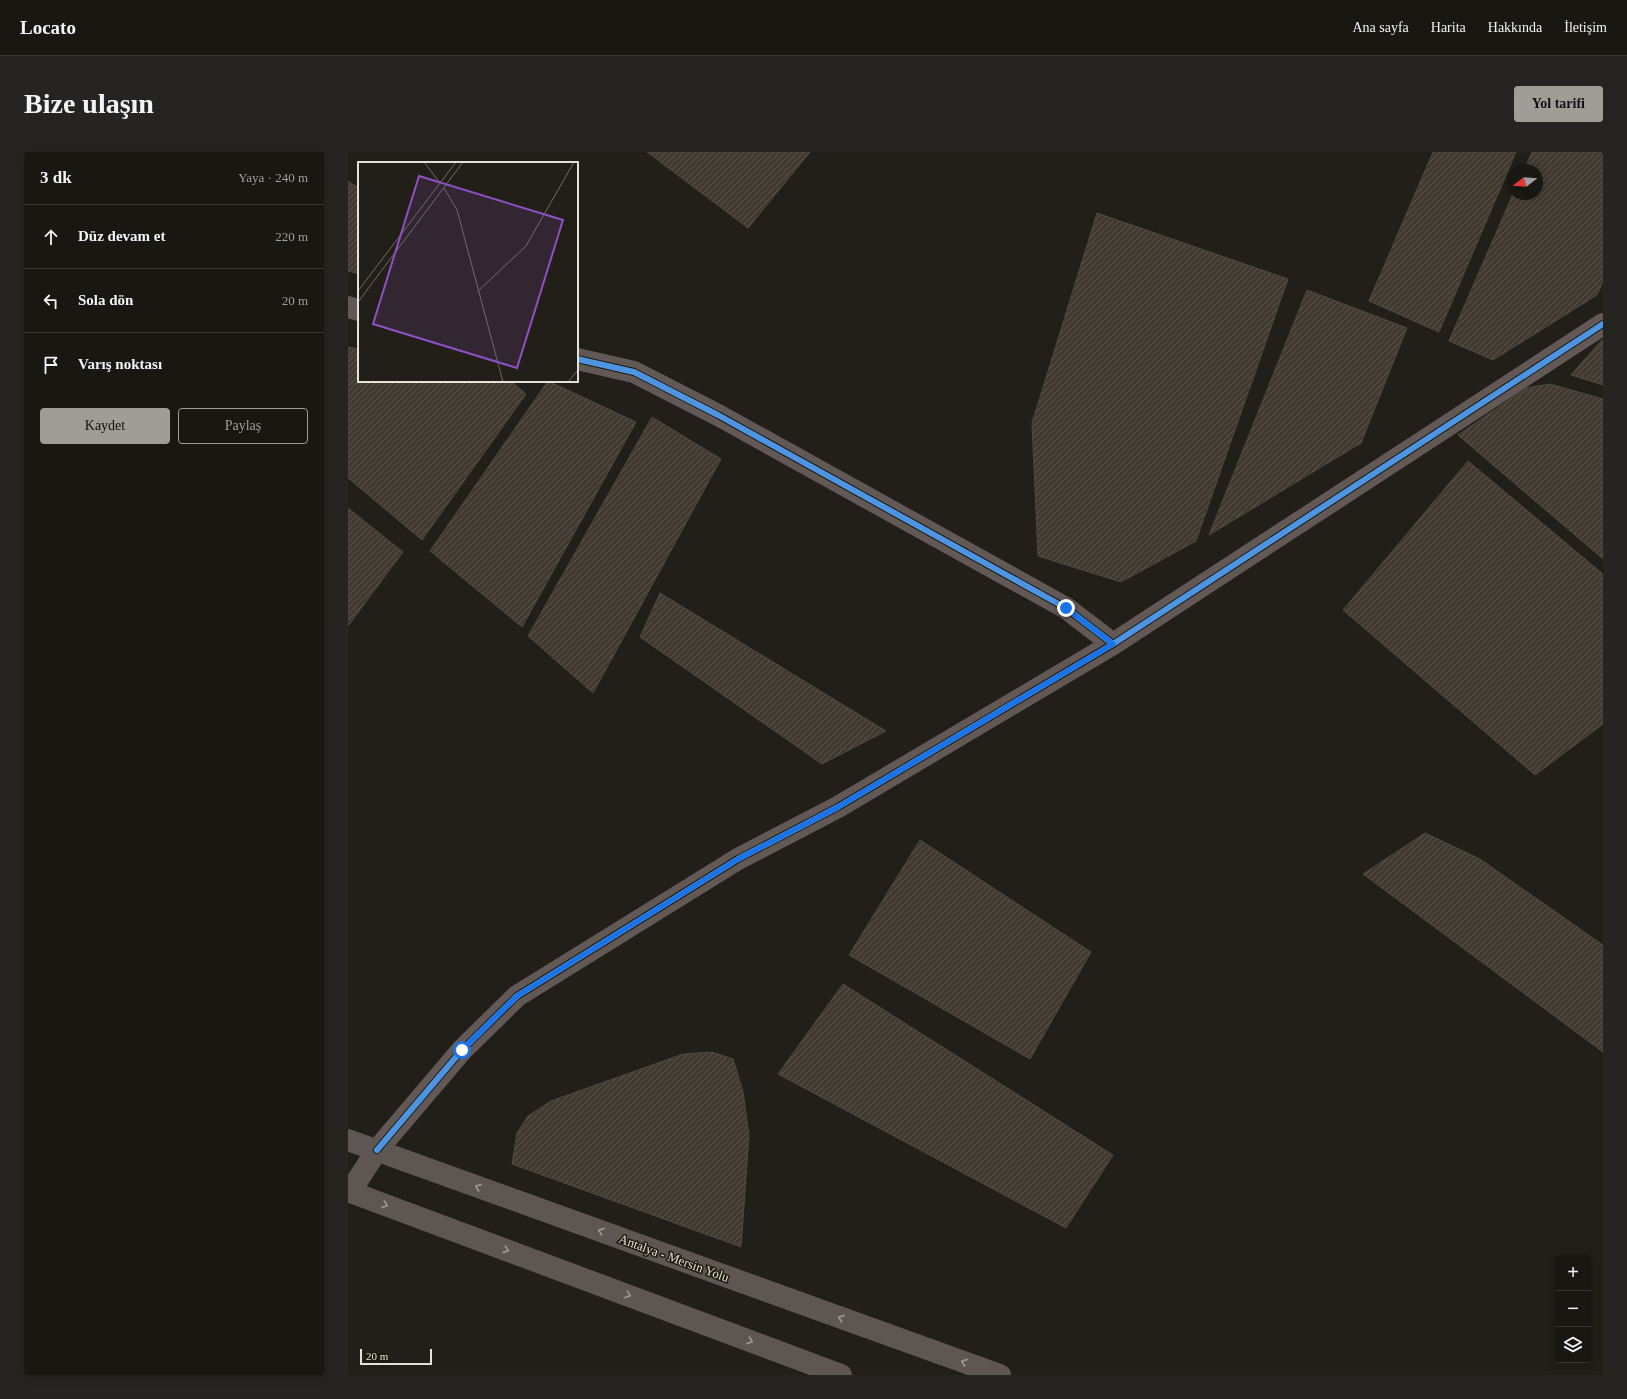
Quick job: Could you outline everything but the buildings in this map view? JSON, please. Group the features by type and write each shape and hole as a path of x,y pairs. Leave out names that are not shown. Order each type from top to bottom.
{"highway":[{"name":"Antalya - Mersin Yolu","path":"348,1140 1000,1375"},
{"path":"377,1150 349,1192 841,1375"}],"street":[{"path":"348,307 358,310"},
{"path":"377,1150 462,1050 517,996 738,859 838,807 1113,644 1603,324"},
{"path":"578,360 634,372 718,415 1066,608 1113,644"}],"cycle path":[{"path":"377,1150 462,1050 517,996 738,859 838,807 1113,644 1603,324"},
{"path":"578,359 634,372 718,415 1066,608 1113,644"}],"route":[{"path":"462,1050 517,996 738,859 838,807 1113,644 1066,608"}]}
